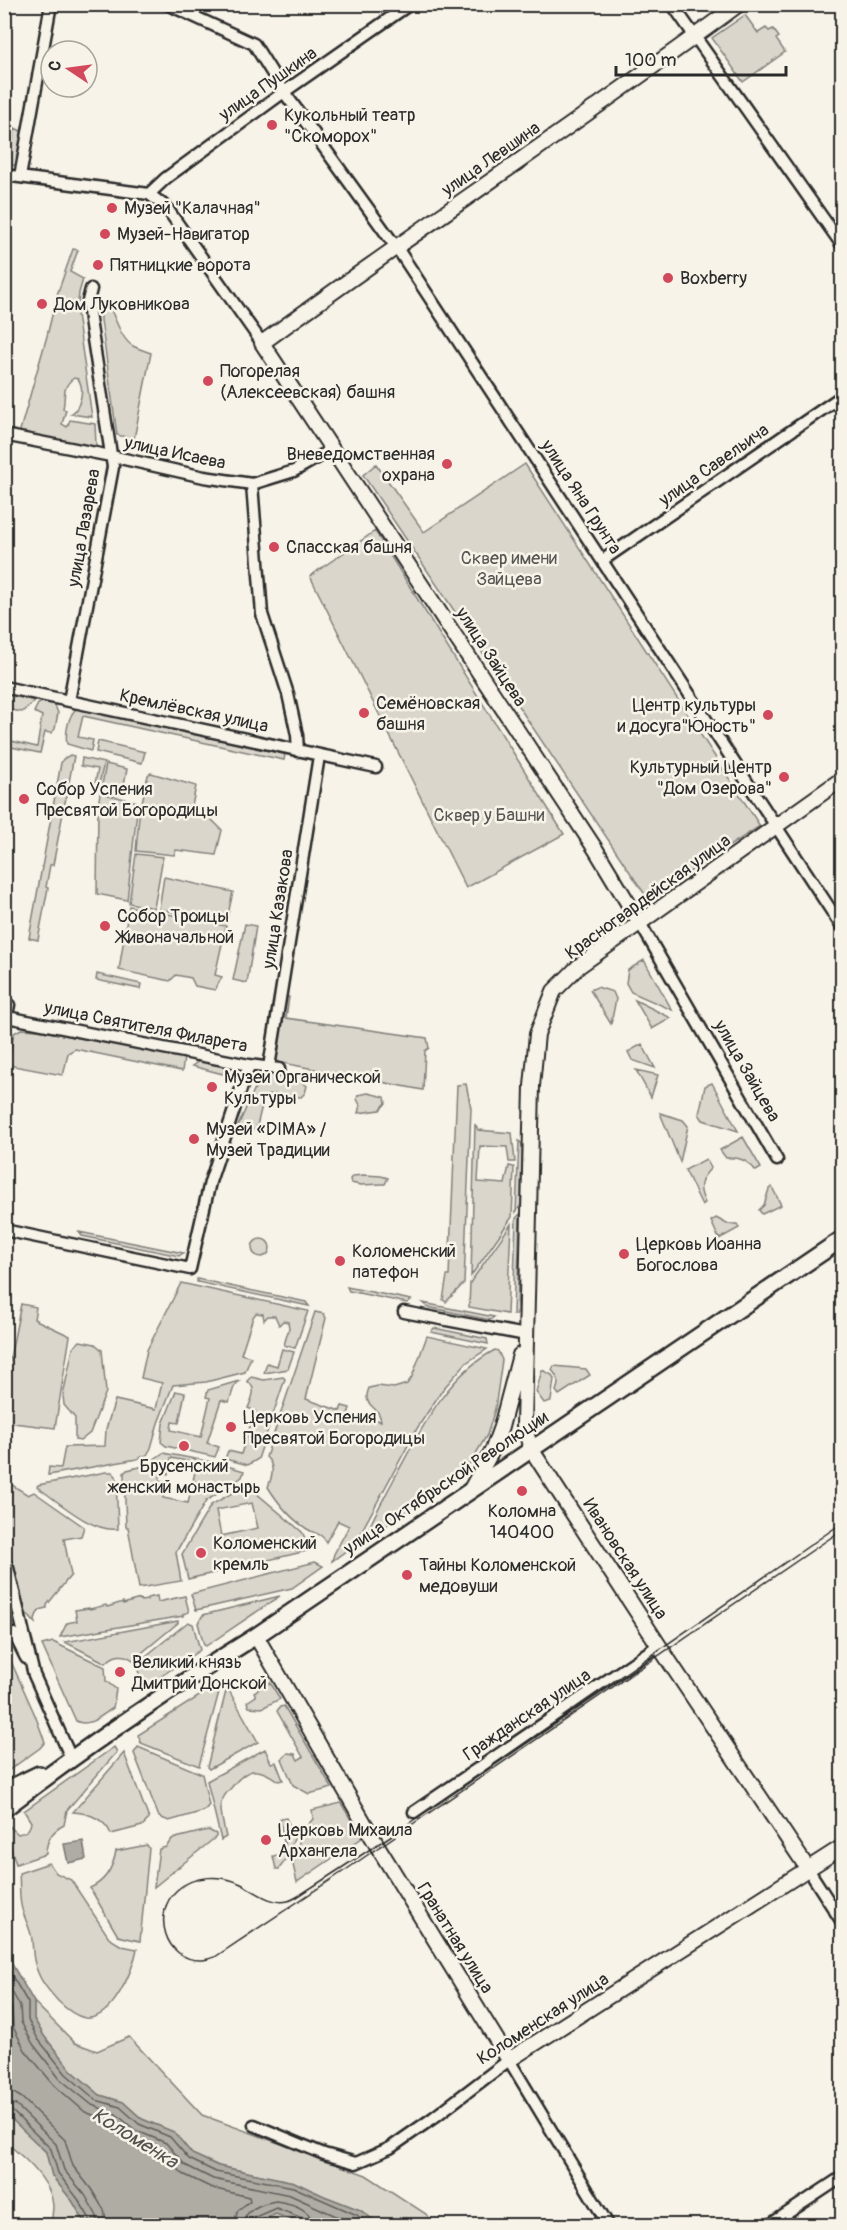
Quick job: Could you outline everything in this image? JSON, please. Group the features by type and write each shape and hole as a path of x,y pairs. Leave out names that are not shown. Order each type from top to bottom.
{"main road":[{"name":"улица Октябрьской Революции","path":"4,1809 71,1758 207,1666 256,1636 843,1239"},
{"name":"улица Октябрьской Революции","path":"4,1791 71,1758"}],"street":[{"path":"20,177 51,4"},
{"name":"улица Яна Грунта","path":"167,4 254,44 284,92 396,247 843,927"},
{"path":"672,4 843,245"},
{"name":"улица Левшина","path":"262,344 740,4"},
{"name":"улица Пушкина","path":"149,194 166,178 284,92 409,5"},
{"path":"4,175 149,194"},
{"name":"улица Зайцева","path":"149,194 166,207 262,344 596,850 777,1160"},
{"name":"улица Лазарева","path":"69,701 113,467 90,320 88,301 91,289"},
{"name":"улица Савельича","path":"603,561 843,396"},
{"name":"улица Исаева","path":"4,435 204,477 252,484 294,471 333,449"},
{"path":"252,484 262,614 288,693 298,751"},
{"name":"Кремлёвская улица","path":"4,687 376,767"},
{"name":"улица Казакова","path":"274,1068 319,756"},
{"name":"Красногвардейская улица","path":"526,1335 532,1086 537,1034 554,991 579,966 843,779"},
{"path":"6,1022 9,1005"},
{"name":"улица Святителя Филарета","path":"6,1022 274,1068"},
{"path":"4,1230 190,1269 216,1163 249,1065"},
{"path":"404,1312 526,1335 501,1427 493,1449 471,1489"},
{"name":"Ивановская улица","path":"526,1335 524,1425 531,1449 843,1922"},
{"path":"4,1561 8,1568 34,1675"},
{"path":"14,1634 71,1758"},
{"name":"Гранатная улица","path":"256,1636 378,1847 609,2226"},
{"name":"Гражданская улица","path":"414,1812 659,1645"},
{"name":"Коломенская улица","path":"254,2125 324,2154 356,2163 390,2148 509,2060 843,1846"},
{"path":"768,2226 843,2177"}],"green space":[{"path":"745,15 758,33 766,28 769,31 773,29 779,37 776,39 785,52 743,82 712,38"},
{"path":"15,128 23,132 19,160 16,165 5,166 4,162 8,163"},
{"path":"73,249 78,250 70,272 83,279 77,314 92,417 71,414 79,404 81,394 80,383 74,378 66,388 63,409 66,410 62,424 67,427 70,420 95,424 96,445 92,448 19,434 57,295"},
{"path":"107,301 121,333 129,343 151,353 134,439 117,435 101,320 100,303"},
{"name":"Сквер имени Зайцева","path":"376,464 424,532 525,464 760,826 648,899 363,475"},
{"name":"Сквер у Башни","path":"375,531 564,834 466,888 310,576"},
{"path":"4,694 35,701 22,712 5,709"},
{"path":"44,701 54,703 58,713 55,729 51,733 45,732 40,753 6,746 7,740 37,747 42,716 34,712 38,704"},
{"path":"76,709 285,754 284,760 83,716 78,737 93,740 91,751 67,744 68,725"},
{"path":"98,741 145,752 142,763 96,752"},
{"path":"70,755 74,756 53,865 50,865 38,940 29,938 61,763"},
{"path":"82,758 104,763 98,789 94,788 98,769 81,766"},
{"path":"106,764 127,769 122,794 101,790"},
{"path":"151,773 196,786 192,806 200,808 222,830 216,855 176,850 174,855 136,851 139,816 148,775"},
{"path":"100,793 138,802 127,900 97,894"},
{"path":"136,854 163,857 154,908 129,903"},
{"path":"164,877 233,892 226,923 159,909"},
{"path":"129,906 226,926 215,975 222,977 215,990 195,986 191,978 176,975 170,981 119,970"},
{"path":"245,924 256,926 247,983 233,980"},
{"path":"644,960 672,1010 631,992 626,983 628,970"},
{"path":"97,974 141,984 140,989 96,980"},
{"path":"597,987 613,992 616,999 611,1024 590,990"},
{"path":"286,997 289,997 286,1018 427,1038 429,1048 425,1051 423,1090 278,1062 276,1059"},
{"path":"635,1000 671,1018 652,1029"},
{"path":"21,1029 38,1030 184,1058 182,1071 75,1049 68,1053 62,1075 8,1065 14,1033"},
{"path":"642,1044 655,1068 632,1060 628,1052"},
{"path":"199,1061 225,1067 223,1074 192,1066"},
{"path":"636,1070 658,1075 651,1097"},
{"path":"267,1074 302,1082 307,1086 305,1093 301,1097 268,1095 264,1097 256,1130 238,1126 255,1088"},
{"path":"712,1083 738,1131 703,1120 699,1114 705,1086"},
{"path":"466,1084 471,1108 464,1283 446,1302 443,1300 447,1276 449,1276 457,1085"},
{"path":"368,1093 385,1097 386,1103 380,1110 358,1113 360,1105 358,1095"},
{"path":"660,1113 683,1120 688,1126 680,1162"},
{"path":"475,1124 478,1130 512,1133 515,1162 509,1162 507,1147 480,1146 478,1182 505,1184 509,1166 514,1167 512,1217 471,1276"},
{"path":"743,1137 761,1168 756,1171 743,1160 726,1158 720,1150"},
{"path":"519,1141 522,1144 521,1205 516,1212"},
{"path":"706,1159 711,1168 701,1184 701,1193 705,1203 702,1205 685,1170"},
{"path":"353,1176 388,1178 385,1184 351,1183 350,1179"},
{"path":"772,1187 781,1205 762,1214 759,1210 764,1205 769,1189"},
{"path":"520,1214 517,1314 513,1314 516,1218"},
{"path":"716,1218 727,1224 737,1224 739,1228 719,1239 711,1221"},
{"path":"511,1224 507,1314 469,1307 470,1283"},
{"path":"79,1232 183,1253 179,1256 82,1236"},
{"path":"261,1239 267,1242 270,1248 267,1254 261,1257 255,1254 252,1248 255,1242"},
{"path":"197,1279 306,1302 309,1306 197,1282"},
{"path":"181,1283 308,1311 295,1348 284,1345 289,1328 288,1322 283,1321 279,1325 275,1316 268,1316 264,1320 263,1314 256,1313 241,1354 251,1357 245,1372 206,1382 173,1385 147,1455 137,1459 48,1475 49,1467 61,1468 65,1447 105,1446 106,1429 115,1400 156,1409 162,1383 141,1378 147,1350"},
{"path":"347,1287 411,1300 407,1303 349,1291"},
{"path":"423,1303 494,1317 490,1320 427,1307"},
{"path":"21,1304 36,1307 34,1319 70,1336 55,1428 5,1422 5,1383"},
{"path":"315,1312 324,1314 326,1318 306,1399 340,1411 342,1406 350,1408 348,1414 381,1421 377,1411 367,1399 369,1388 378,1386 394,1388 407,1384 412,1377 427,1336 487,1349 466,1363 443,1389 418,1427 354,1545 332,1561 349,1526 338,1521 326,1542 320,1535 307,1529 290,1516 268,1487 272,1468 266,1457"},
{"path":"434,1328 487,1339 488,1344 431,1332"},
{"path":"80,1341 95,1344 102,1350 106,1392 90,1433 80,1441 75,1440 75,1418 64,1405 63,1395 73,1348"},
{"path":"282,1349 294,1352 288,1369 264,1373 267,1363 277,1366"},
{"path":"495,1350 498,1351 502,1360 495,1409 487,1435 471,1462 459,1476 366,1539 379,1508 424,1424 448,1390 462,1375 477,1361"},
{"path":"554,1366 586,1369 590,1375 559,1395 556,1391 558,1380 552,1370"},
{"path":"542,1370 552,1375 554,1379 551,1401 544,1403 536,1392"},
{"path":"251,1377 264,1380 283,1377 285,1379 258,1459 248,1465 225,1459 228,1451 241,1454 255,1411 248,1408 253,1390 247,1381"},
{"path":"239,1381 234,1387 229,1402 221,1400 207,1443 219,1447 215,1457 166,1446 161,1442 163,1424 176,1391 185,1393 179,1423 172,1422 171,1430 201,1437 210,1398 206,1397 208,1390"},
{"path":"163,1453 217,1463 244,1471 242,1477 226,1488 193,1481 197,1463 171,1458 168,1474 161,1473 159,1481 166,1482 163,1498 188,1503 192,1486 222,1491 206,1501 176,1552 181,1581 139,1588 128,1527 126,1527 124,1473 127,1470 144,1466"},
{"path":"112,1472 116,1476 118,1529 108,1529 86,1521 37,1487 38,1485"},
{"path":"5,1483 28,1495 34,1492 84,1527 81,1536 64,1539 71,1575 47,1608 38,1612 35,1623 26,1613 14,1568 5,1548"},
{"path":"244,1486 249,1487 302,1532 311,1550 188,1579 182,1554 211,1505","holes":["252,1503 258,1528 221,1536 216,1510"]},
{"path":"315,1562 323,1566 292,1588 196,1610 191,1594"},
{"path":"157,1596 158,1602 185,1596 189,1612 183,1616 60,1637 67,1623 77,1621 75,1610 106,1605 107,1607"},
{"path":"280,1596 206,1646 204,1645 198,1623 203,1615"},
{"path":"178,1621 133,1660 126,1656 119,1656 106,1663 65,1642"},
{"path":"188,1622 193,1624 200,1650 151,1683 138,1679 136,1664"},
{"path":"53,1642 105,1667 106,1681 116,1689 113,1708 91,1722 76,1721 42,1645"},
{"path":"9,1657 45,1742 5,1773 4,1695"},
{"path":"270,1682 280,1699 262,1708 249,1707 247,1702 256,1696 254,1692"},
{"path":"215,1686 219,1692 199,1766 141,1743 138,1735"},
{"path":"227,1687 258,1742 209,1769 207,1767"},
{"path":"284,1706 332,1788 309,1794 293,1785 282,1759 288,1753 295,1754 298,1760 303,1757 277,1711"},
{"path":"114,1747 117,1752 67,1810 64,1825 50,1837 46,1854 16,1864 5,1829 9,1826 18,1834 27,1830 31,1822 24,1811"},
{"path":"138,1747 202,1774 209,1805 204,1811 169,1821 159,1817 134,1753"},
{"path":"265,1749 271,1763 276,1762 283,1780 278,1781 264,1773 252,1771 236,1781 222,1802 221,1812 226,1837 221,1840 207,1781"},
{"path":"124,1753 149,1819 142,1826 111,1834 95,1817 73,1812"},
{"path":"341,1803 362,1838 297,1882 293,1865 302,1831 313,1819 312,1810"},
{"path":"286,1818 295,1836 287,1858 279,1869 276,1869 273,1856 286,1853 280,1819"},
{"path":"208,1830 216,1834 216,1837 154,1887 159,1849 166,1847 172,1839"},
{"path":"147,1845 149,1848 140,1941 118,1936 90,1888 108,1873 116,1851"},
{"path":"49,1863 56,1873 71,1880 110,1939 122,1946 137,1949 120,1992 113,2003 95,2017 85,2018 74,2014 58,2001 45,1986 36,1966 31,1936 21,1905 19,1873"},
{"path":"34,2002 75,2043 97,2051 129,2037 202,2115 366,2175 426,2214 435,2225 380,2225 360,2210 294,2182 219,2166 192,2154 174,2132 142,2119 123,2102 100,2095 71,2070 44,2036 34,2019"},
{"path":"10,2117 46,2152 52,2176 73,2202 85,2225 52,2225 53,2206 48,2188 28,2162 5,2142 4,2123"},
{"path":"276,2214 304,2225 248,2226"}],"water":[{"path":"83,1841 86,1859 68,1863 64,1844"},
{"name":"Коломенка","path":"4,1936 13,1966 34,2002 34,2019 44,2036 71,2070 100,2095 123,2102 142,2119 174,2132 192,2154 218,2166 294,2182 360,2210 380,2225 304,2225 276,2214 248,2225 85,2225 73,2202 52,2176 46,2152 5,2113"}],"tram line":[{"path":"842,1523 392,1835 294,1898 282,1902 275,1901 241,1884 217,1878 200,1879 184,1885 169,1900 165,1911 164,1923 171,1944 178,1953 189,1958 201,1960 215,1957 842,1530"}],"place":[{"name":"Кукольный театр \"Скоморох\"","path":"272,125"},
{"name":"Музей \"Калачная\"","path":"112,208"},
{"name":"Музей-Навигатор","path":"105,234"},
{"name":"Пятницкие ворота","path":"98,265"},
{"name":"Boxberry","path":"668,278"},
{"name":"Дом Луковникова","path":"42,304"},
{"name":"Погорелая (Алексеевская) башня","path":"208,381"},
{"name":"Вневедомственная охрана","path":"447,464"},
{"name":"Спасская башня","path":"274,547"},
{"name":"Семёновская башня","path":"364,713"},
{"name":"Центр культуры и досуга\"Юность\"","path":"768,715"},
{"name":"Культурный Центр \"Дом Озерова\"","path":"784,777"},
{"name":"Собор Успения Пресвятой Богородицы","path":"24,799"},
{"name":"Собор Троицы Живоначальной","path":"105,926"},
{"name":"Музей Органической Культуры","path":"212,1087"},
{"name":"Музей «DIMA» / Музей Традиции","path":"194,1139"},
{"name":"Церковь Иоанна Богослова","path":"624,1254"},
{"name":"Коломенский патефон","path":"340,1261"},
{"name":"Церковь Успения Пресвятой Богородицы","path":"231,1427"},
{"name":"Брусенский женский монастырь","path":"184,1446"},
{"name":"Коломна 140400","path":"522,1491"},
{"name":"Коломенский кремль","path":"201,1553"},
{"name":"Тайны Коломенской медовуши","path":"407,1575"},
{"name":"Великий князь Дмитрий Донской","path":"120,1672"},
{"name":"Церковь Михаила Архангела","path":"266,1840"}]}
